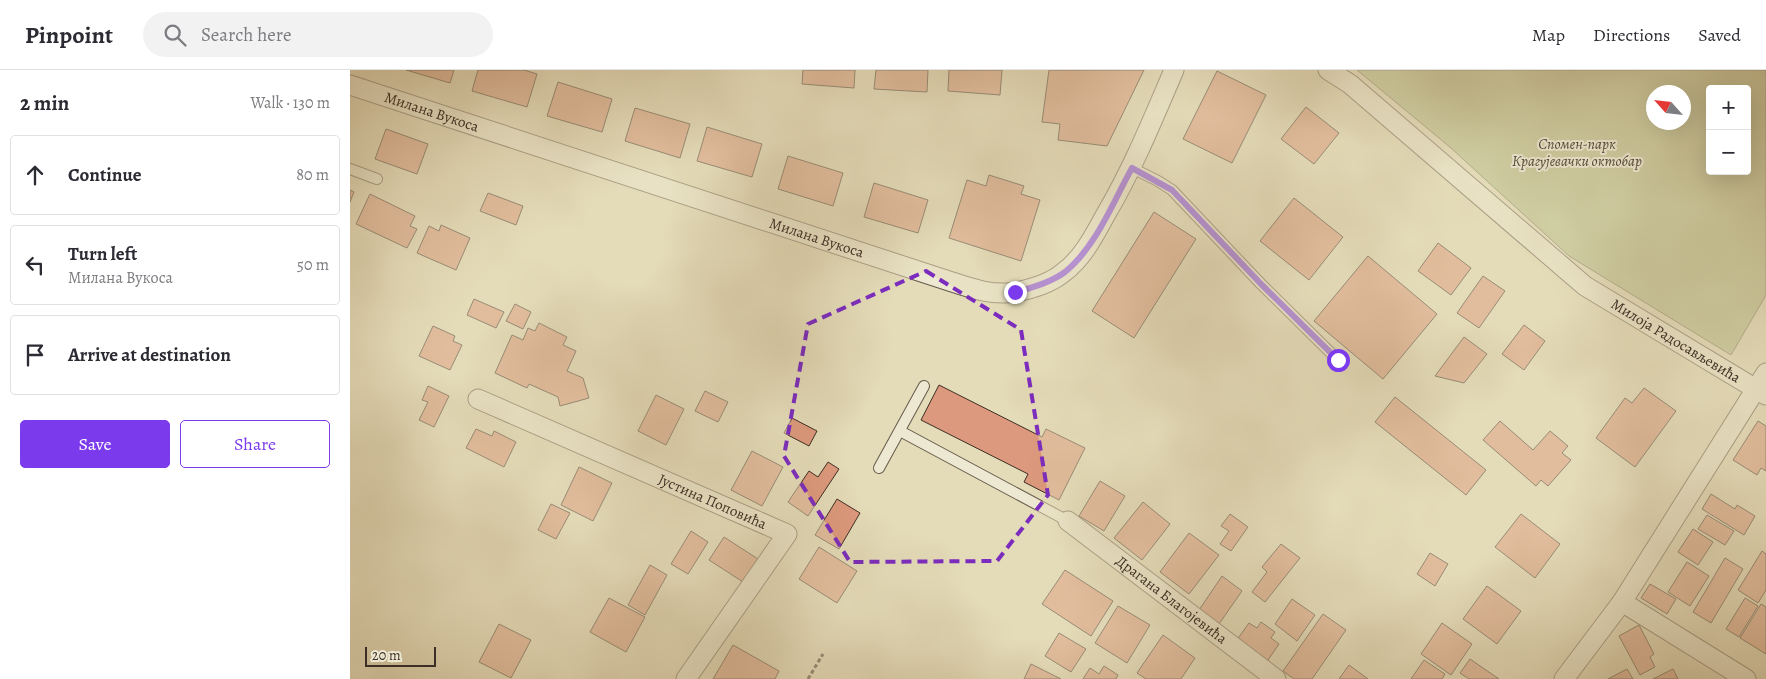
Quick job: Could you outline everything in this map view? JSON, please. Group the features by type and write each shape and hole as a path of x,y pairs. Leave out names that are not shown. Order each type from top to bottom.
{"street":[{"name":"Милана Вукоса","path":"350,85 985,292 1015,292 1041,285 1064,272 1081,255 1096,233 1132,168 1174,70"},
{"name":"Милоја Радосављевића","path":"1328,70 1350,84 1585,286 1763,386 1622,602 1564,679"},
{"name":"Јустина Поповића","path":"478,399 787,534 686,679"},
{"name":"Драгана Благојевића","path":"1068,521 1276,679"},
{"path":"1622,602 1746,679"}],"lane":[{"path":"1132,168 1172,190 1261,284 1338,360"},
{"path":"350,169 377,179"},
{"path":"879,468 924,386"},
{"path":"900,431 1068,521"}],"path":[{"path":"808,679 823,654"}],"highlighted area":[{"path":"926,271 1021,330 1048,495 997,561 850,562 784,456 808,324"}],"green space":[{"name":"Спомен-парк Крагујевачки октобар","path":"1357,70 1766,70 1766,295 1731,355 1569,256 1451,148"}],"building":[{"path":"406,70 454,70 450,83"},
{"path":"478,70 524,70 537,74 527,107 472,91"},
{"path":"803,70 855,70 854,88 802,84"},
{"path":"876,70 928,70 927,92 874,89"},
{"path":"949,70 1002,70 1000,95 948,91"},
{"path":"1049,70 1144,70 1107,146 1058,140 1060,124 1042,122"},
{"path":"1217,71 1266,95 1232,163 1183,139"},
{"path":"558,82 612,99 602,132 547,116"},
{"path":"1306,107 1339,133 1314,164 1281,139"},
{"path":"635,108 690,124 680,158 625,141"},
{"path":"707,127 762,144 752,177 697,161"},
{"path":"386,129 428,144 417,174 375,159"},
{"path":"788,156 843,173 833,206 778,189"},
{"path":"989,175 1024,186 1021,194 1040,200 1021,261 949,238 967,180 986,186"},
{"path":"874,183 928,200 918,233 864,217"},
{"path":"350,190 354,192 350,202"},
{"path":"488,193 523,206 516,225 480,211"},
{"path":"370,194 415,216 410,226 417,229 407,248 356,224"},
{"path":"1294,198 1343,237 1309,280 1260,241"},
{"path":"1154,212 1196,239 1134,338 1092,311"},
{"path":"441,225 470,238 456,270 417,253 429,226 439,231"},
{"path":"1438,243 1471,268 1451,295 1418,271"},
{"path":"1368,256 1437,314 1383,379 1314,321"},
{"path":"1483,276 1505,291 1479,328 1457,313"},
{"path":"474,299 504,312 496,328 467,315"},
{"path":"515,304 531,312 523,329 506,321"},
{"path":"539,323 567,337 563,345 576,351 567,371 583,378 589,398 560,406 558,397 529,384 527,388 495,373 512,335 523,340 528,328 535,331"},
{"path":"1524,325 1545,341 1524,370 1502,354"},
{"path":"433,326 455,336 453,341 462,345 450,370 419,356"},
{"path":"1464,337 1487,354 1464,383 1435,376"},
{"path":"939,385 1042,437 1046,429 1085,448 1059,500 1024,482 1028,474 921,420"},
{"path":"428,386 449,396 434,427 419,420 428,402 422,400"},
{"path":"1644,388 1676,411 1635,467 1596,438 1625,398 1632,403"},
{"path":"705,391 728,402 718,422 695,411"},
{"path":"656,395 684,409 666,445 638,431"},
{"path":"1395,397 1486,470 1466,495 1375,422"},
{"path":"792,418 817,431 809,446 784,433"},
{"path":"1500,421 1533,450 1550,431 1568,446 1562,453 1571,460 1548,486 1541,480 1536,486 1483,440"},
{"path":"1758,421 1766,426 1766,471 1761,468 1757,475 1733,460"},
{"path":"476,429 492,436 494,431 516,442 504,467 466,448"},
{"path":"752,451 783,467 762,506 731,490"},
{"path":"828,462 839,469 808,516 788,502 809,471 818,477"},
{"path":"579,467 612,483 593,521 561,505"},
{"path":"1100,481 1125,496 1104,531 1079,516"},
{"path":"1711,494 1735,509 1737,505 1755,516 1744,535 1702,509"},
{"path":"837,499 860,513 839,549 815,535"},
{"path":"1143,502 1170,524 1142,560 1114,538"},
{"path":"551,504 570,513 556,539 538,530"},
{"path":"1230,514 1248,527 1231,551 1220,544 1229,531 1221,526"},
{"path":"1521,514 1560,544 1535,578 1495,547"},
{"path":"1707,515 1734,531 1725,545 1698,529"},
{"path":"1693,529 1713,542 1698,565 1678,552"},
{"path":"691,531 708,542 688,574 671,564"},
{"path":"1189,533 1219,555 1189,594 1160,572"},
{"path":"724,537 758,559 743,582 709,560"},
{"path":"1281,544 1300,558 1265,602 1252,592 1267,572 1262,567"},
{"path":"819,547 857,571 837,603 799,579"},
{"path":"1762,551 1766,554 1766,590 1758,603 1738,590"},
{"path":"1430,553 1448,564 1435,586 1417,574"},
{"path":"1725,558 1743,569 1711,623 1693,612"},
{"path":"1687,562 1709,576 1690,606 1668,592"},
{"path":"650,565 667,575 645,615 628,605"},
{"path":"1065,570 1113,601 1091,636 1042,604"},
{"path":"1222,576 1242,591 1219,624 1199,610"},
{"path":"1650,584 1676,599 1667,614 1641,598"},
{"path":"1487,586 1521,611 1497,644 1463,619"},
{"path":"609,598 645,617 626,652 590,632"},
{"path":"1745,598 1758,606 1739,637 1726,629"},
{"path":"1292,599 1315,615 1297,641 1275,624"},
{"path":"1761,604 1766,607 1766,654 1740,638"},
{"path":"1118,606 1150,625 1127,663 1095,643"},
{"path":"1323,614 1346,630 1312,679 1294,679 1283,671"},
{"path":"1261,622 1275,632 1271,638 1279,644 1266,663 1236,641 1249,623 1257,628"},
{"path":"1442,623 1472,644 1451,675 1421,654"},
{"path":"499,624 531,640 511,678 479,662"},
{"path":"1639,625 1654,654 1650,657 1655,667 1640,675 1619,636"},
{"path":"1059,633 1086,649 1071,672 1045,656"},
{"path":"1163,635 1195,658 1181,679 1146,679 1137,673"},
{"path":"733,645 779,671 775,679 713,679"},
{"path":"1470,659 1499,679 1469,679 1460,673"},
{"path":"1424,660 1445,674 1442,679 1411,679"},
{"path":"1031,664 1061,679 1024,679"},
{"path":"1349,665 1368,679 1339,679"},
{"path":"1104,666 1118,675 1116,679 1083,679 1090,668 1099,674"},
{"path":"1627,669 1633,679 1608,679"},
{"path":"1673,669 1678,679 1653,679"}],"route":[{"path":"1015,292 1041,285 1064,272 1081,255 1096,233 1132,168 1172,190 1261,284 1338,360"}]}
